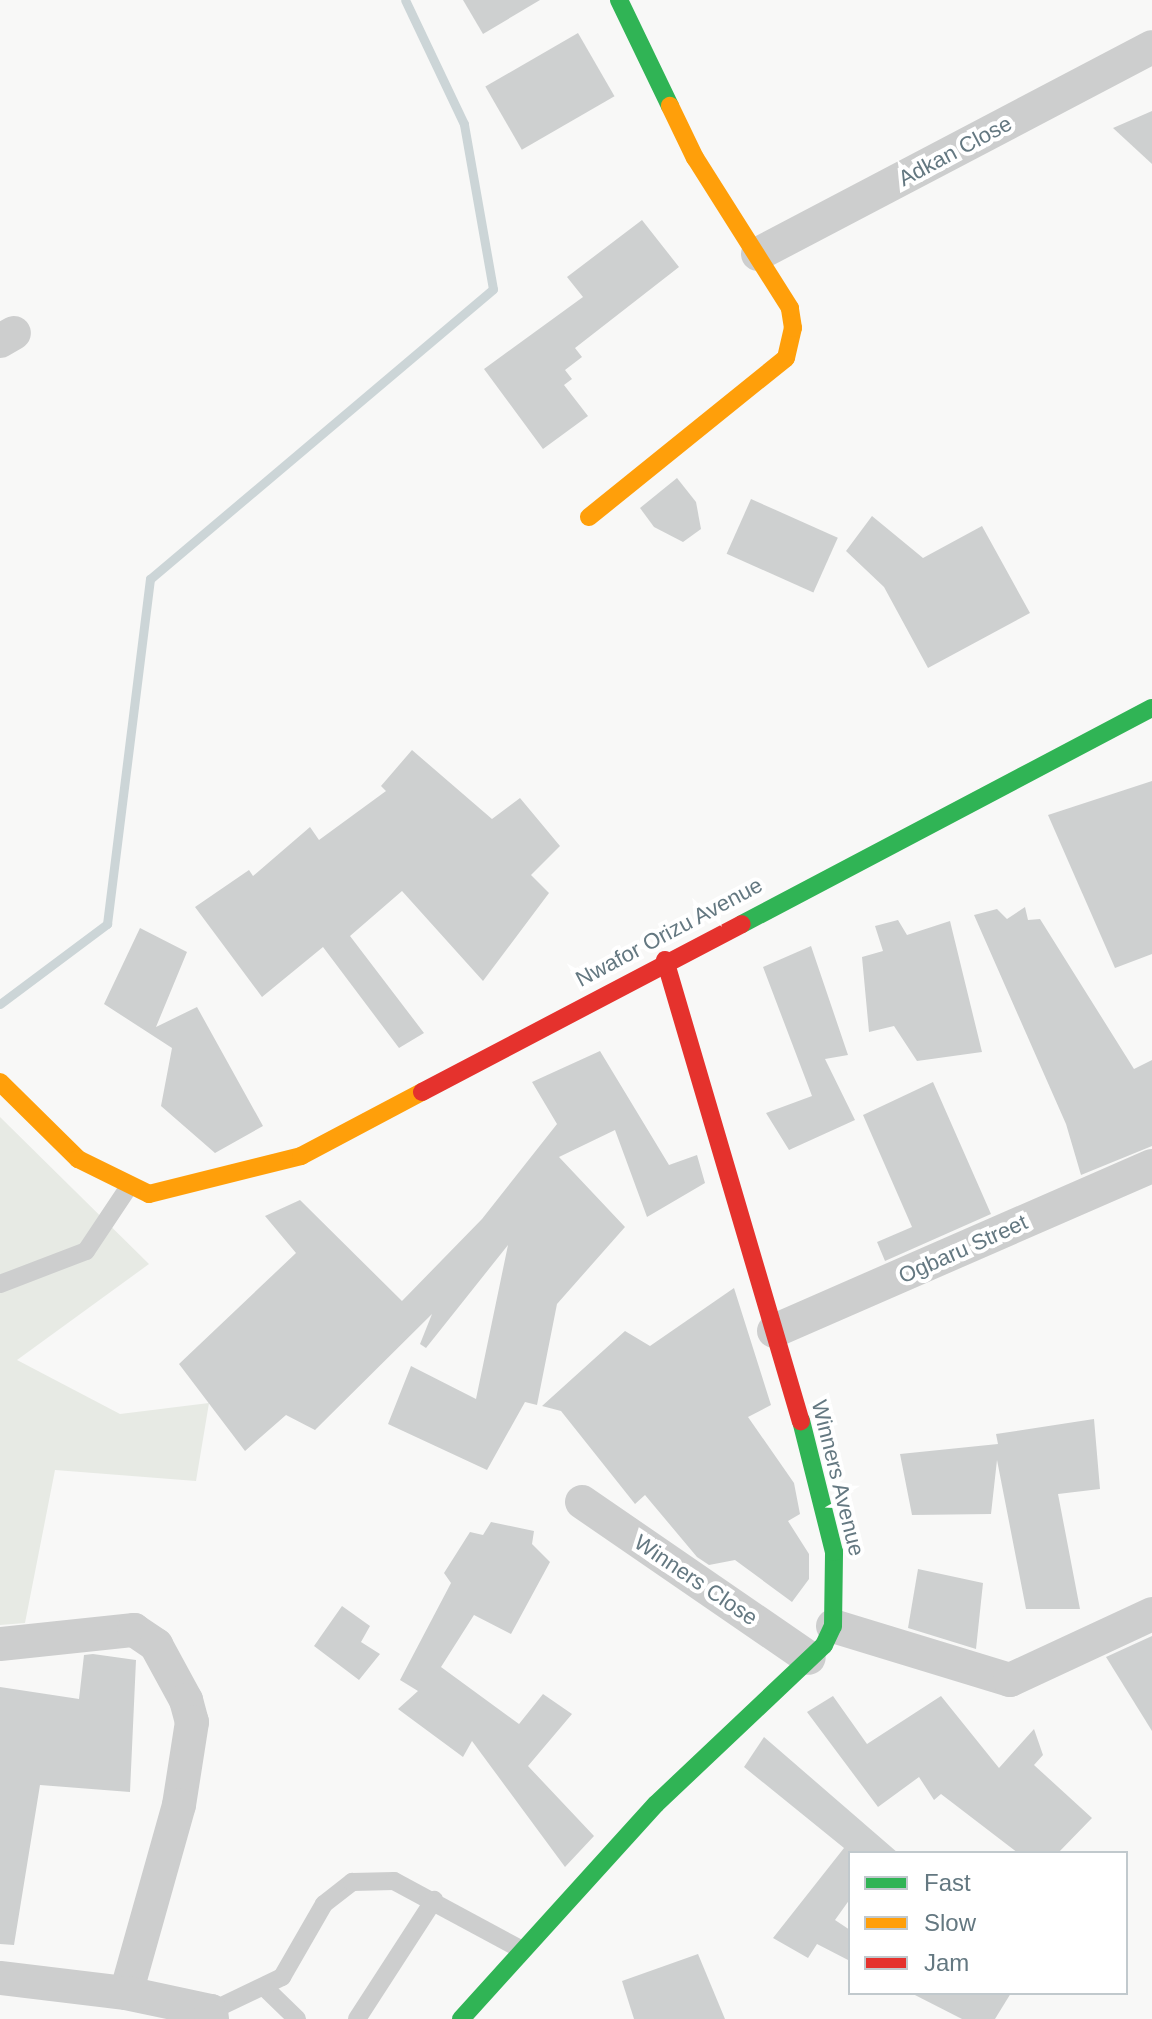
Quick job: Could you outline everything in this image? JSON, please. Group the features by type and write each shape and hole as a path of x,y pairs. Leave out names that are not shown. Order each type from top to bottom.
{"street":[{"path":"589,517 786,358 793,328 790,308 695,158 619,0"},
{"name":"Adkan Close","path":"758,254 1152,47"},
{"name":"Nwafor Orizu Avenue","path":"128,1188 149,1194 203,1185 301,1156 665,960 1152,708"},
{"name":"Winners Avenue","path":"665,960 774,1331 834,1552 833,1626"},
{"path":"0,1082 78,1159 128,1188"},
{"name":"Ogbaru Street","path":"774,1331 1152,1166"},
{"name":"Winners Close","path":"582,1502 809,1658"},
{"path":"461,2019 656,1804 809,1658 833,1626 1010,1680 1152,1614"},
{"path":"0,1644 134,1630 156,1645 186,1700 192,1722 179,1805 126,1993"},
{"path":"0,1978 126,1993 211,2015"}],"lane":[{"path":"0,1284 86,1251 128,1188"},
{"path":"211,2015 282,1977 324,1904 352,1882 394,1881 522,1950"},
{"path":"357,2019 434,1900"},
{"path":"264,1987 297,2019"}],"shaded area":[{"path":"0,1117 149,1264 17,1360 120,1414 209,1403 196,1481 55,1470 25,1623 0,1625"}],"building":[{"path":"463,0 540,0 483,34"},
{"path":"578,33 614,96 522,150 485,86"},
{"path":"1152,111 1152,164 1113,128"},
{"path":"642,220 679,267 575,348 582,357 565,370 572,379 564,385 588,416 543,449 484,369 583,297 567,277"},
{"path":"677,478 696,502 701,529 683,542 654,527 640,508"},
{"path":"751,499 838,538 813,592 727,554"},
{"path":"872,516 923,558 982,526 1030,613 928,668 884,587 846,551"},
{"path":"412,750 492,819 520,798 560,846 531,875 549,893 483,981 402,891 350,936 424,1033 399,1048 323,947 262,997 195,907 249,870 253,876 310,827 319,840 386,791 381,786"},
{"path":"1152,781 1152,954 1115,968 1048,815"},
{"path":"1025,907 1028,920 1040,919 1134,1069 1152,1060 1152,1146 1081,1175 1066,1124 974,915 997,909 1007,919"},
{"path":"898,920 907,935 950,921 982,1052 917,1061 894,1026 869,1032 862,957 883,951 875,926"},
{"path":"140,928 187,952 156,1027 197,1007 263,1126 215,1153 161,1106 172,1048 104,1004"},
{"path":"811,946 848,1055 825,1059 855,1120 789,1150 766,1113 812,1096 763,967"},
{"path":"600,1051 669,1165 697,1155 705,1183 647,1217 615,1130 559,1157 625,1227 557,1304 537,1405 525,1402 487,1470 388,1424 411,1366 476,1399 508,1245 426,1348 420,1344 432,1314 315,1430 286,1415 245,1451 179,1364 296,1253 265,1216 300,1200 402,1301 482,1219 557,1124 532,1082"},
{"path":"933,1082 991,1214 885,1261 877,1242 912,1227 863,1115"},
{"path":"734,1288 771,1405 748,1417 794,1483 800,1514 788,1521 809,1554 809,1579 792,1602 735,1560 709,1565 697,1557 645,1495 635,1504 561,1411 542,1406 625,1331 650,1346"},
{"path":"1094,1419 1100,1489 1058,1494 1080,1609 1026,1609 997,1460 991,1514 912,1515 900,1454 998,1444 996,1434"},
{"path":"491,1522 534,1531 532,1544 550,1562 511,1634 474,1615 441,1667 519,1724 543,1694 572,1714 528,1766 594,1836 565,1867 472,1741 463,1757 398,1709 418,1691 400,1680 451,1583 444,1573 470,1532 483,1535"},
{"path":"918,1569 983,1583 976,1649 908,1628"},
{"path":"342,1606 370,1626 361,1642 380,1654 359,1680 314,1646"},
{"path":"1152,1636 1152,1731 1106,1657"},
{"path":"84,1655 136,1660 130,1792 40,1785 14,1945 0,1944 0,1687 79,1699"},
{"path":"833,1696 867,1744 941,1696 999,1768 1034,1729 1043,1755 1034,1765 1092,1818 1060,1851 1015,1851 941,1794 934,1800 919,1777 878,1807 807,1712"},
{"path":"764,1737 896,1851 848,1851 848,1902 835,1920 848,1929 848,1960 817,1944 808,1958 773,1938 844,1848 744,1767"},
{"path":"698,1954 725,2019 634,2019 622,1981"},
{"path":"915,1995 1010,1995 995,2019 962,2019"}],"waterway":[{"path":"0,1004 107,924 150,579 493,289 464,124 405,0"}],"traffic: fast":[{"path":"619,0 670,106"},
{"path":"742,924 1152,708"},
{"path":"461,2019 656,1804 824,1645 833,1626 834,1552 801,1421"}],"traffic: slow":[{"path":"589,517 786,358 793,328 790,308 695,158 670,106"},
{"path":"0,1082 78,1159 149,1194 301,1156 422,1092"}],"traffic: jam":[{"path":"422,1092 742,924"},
{"path":"665,960 801,1421"}]}
